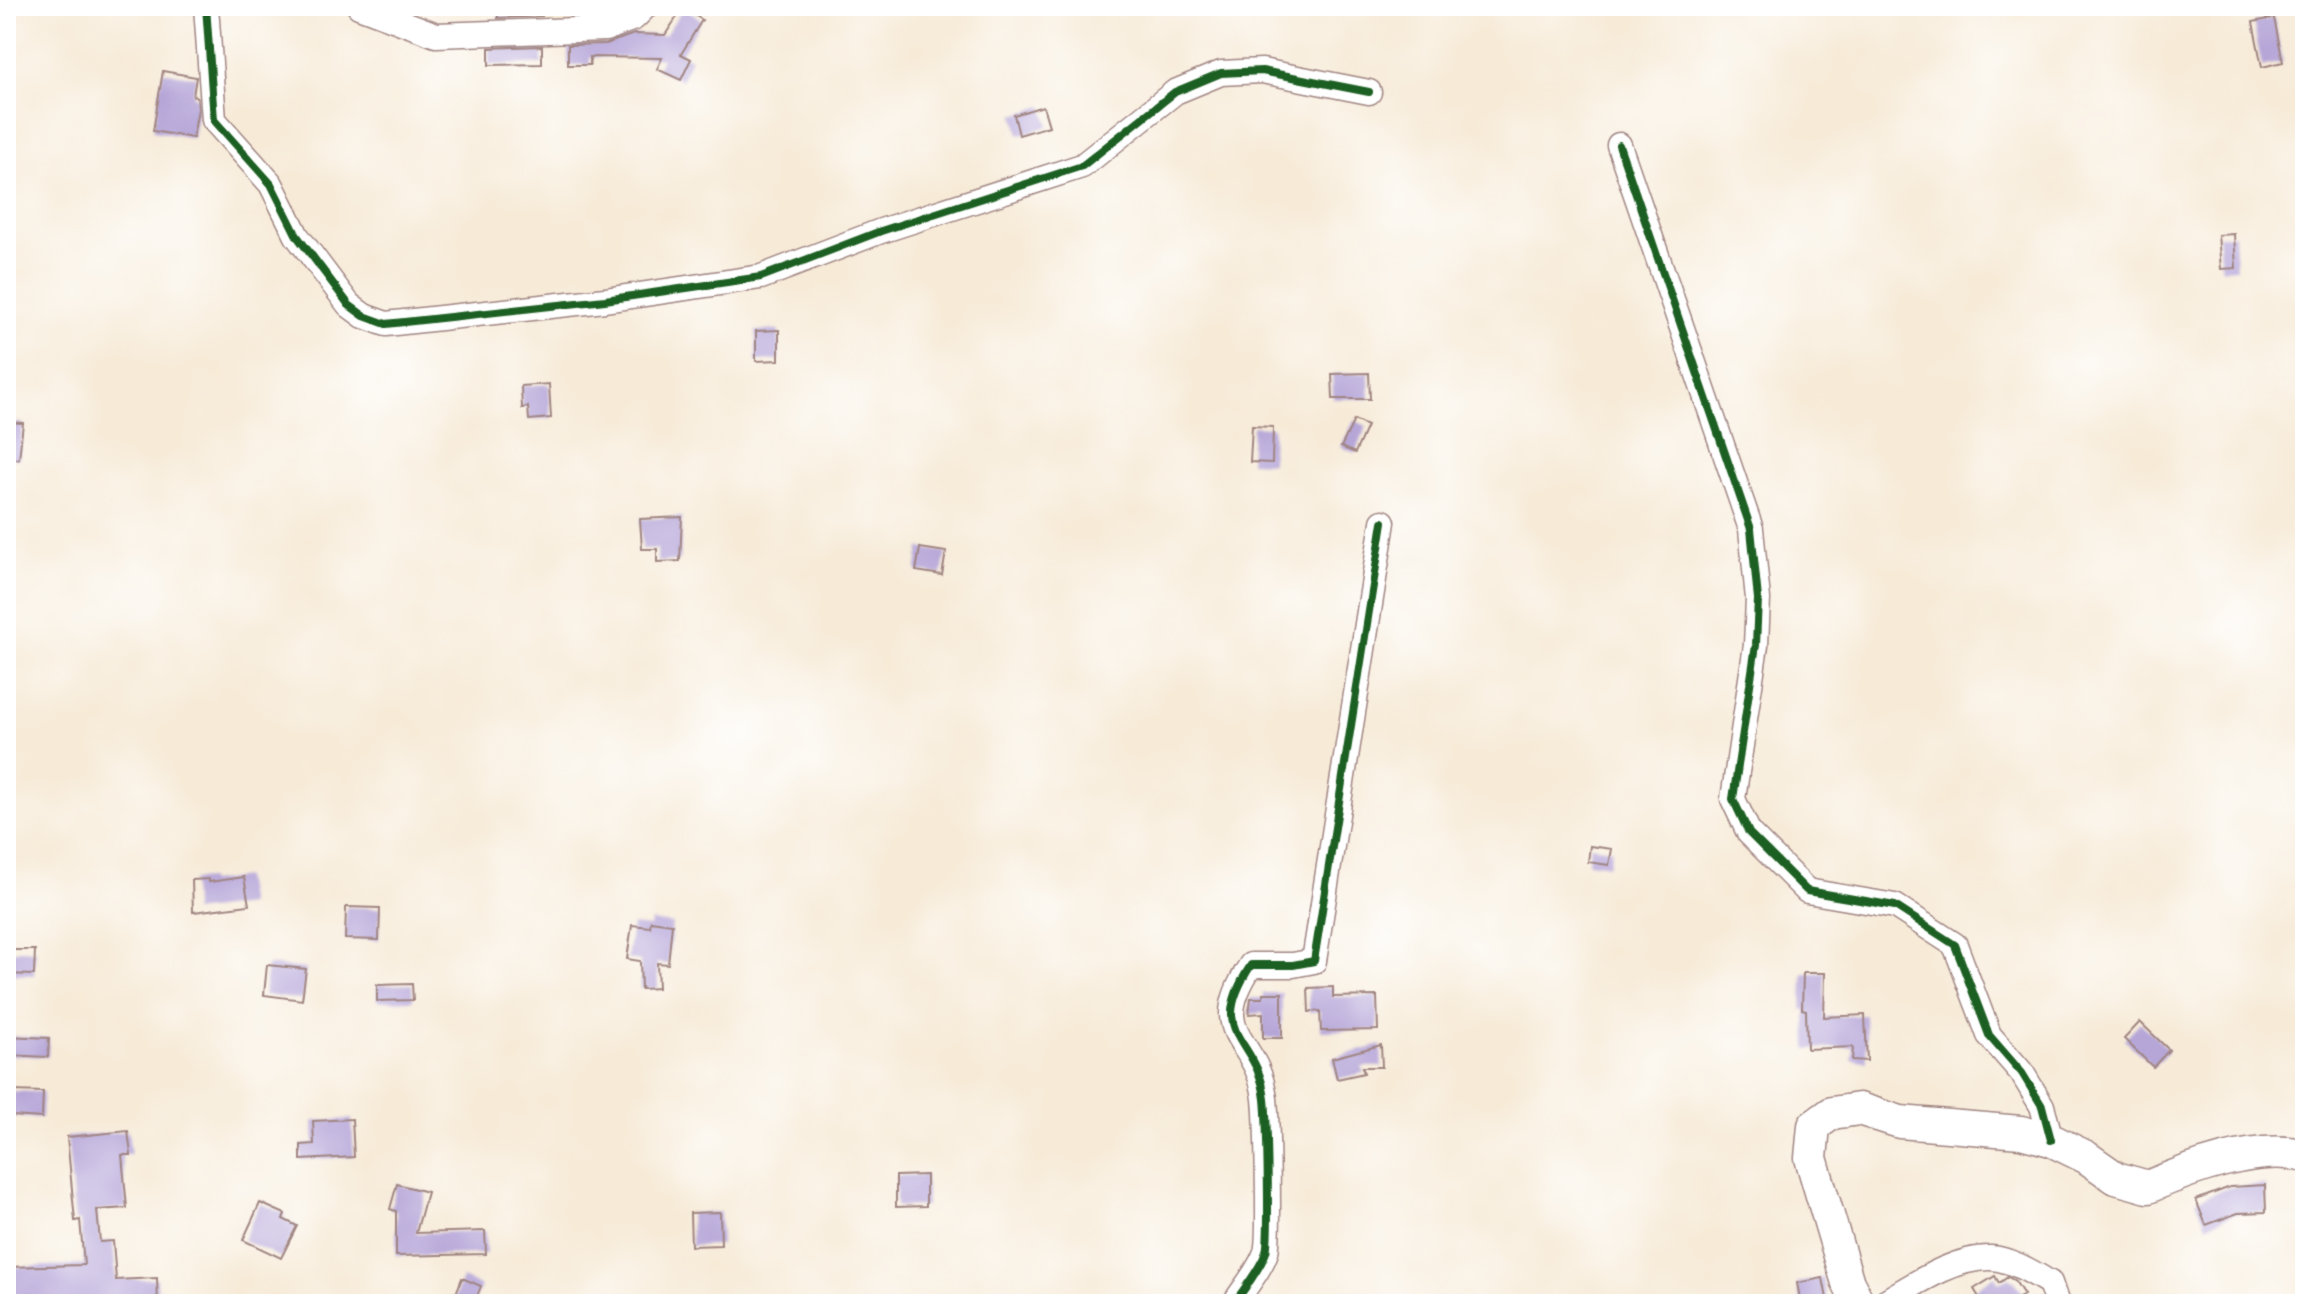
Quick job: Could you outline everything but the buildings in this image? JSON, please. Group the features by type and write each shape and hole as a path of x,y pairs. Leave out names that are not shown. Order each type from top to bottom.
{"main road":[{"path":"1859,1304 1848,1283 1811,1158 1814,1126 1832,1113 1859,1109 1900,1122 2021,1132 2051,1140 2086,1157 2116,1178 2148,1187 2190,1168 2241,1158 2305,1156"}],"street":[{"path":"206,6 214,120 271,184 297,236 349,305 364,316 386,324 605,300 761,277 881,231 1082,166 1175,92 1221,73 1262,71 1369,92"},
{"path":"359,6 436,35 457,35 605,29 622,24 646,6"},
{"path":"1619,145 1751,529 1758,599 1756,645 1745,700 1733,799 1749,833 1807,891 1895,906 1955,945 1989,1035 2022,1073 2035,1095 2051,1140"},
{"path":"1234,1304 1267,1251 1267,1235 1265,1097 1255,1067 1230,1022 1233,992 1251,965 1293,965 1314,961 1383,522"},
{"path":"1881,1304 1922,1280 1968,1261 1993,1258 2050,1283 2057,1304"}],"cycle path":[{"path":"206,6 214,120 271,184 297,236 349,305 364,316 386,324 605,300 761,277 881,231 1082,166 1175,92 1221,73 1262,71 1369,92"},
{"path":"1619,145 1751,529 1758,599 1756,645 1733,799 1749,833 1807,891 1895,906 1955,945 1989,1035 2022,1073 2042,1106 2051,1140"},
{"path":"1234,1304 1266,1252 1268,1203 1265,1099 1253,1061 1233,1023 1232,1008 1251,965 1293,965 1314,961 1383,522"}]}
